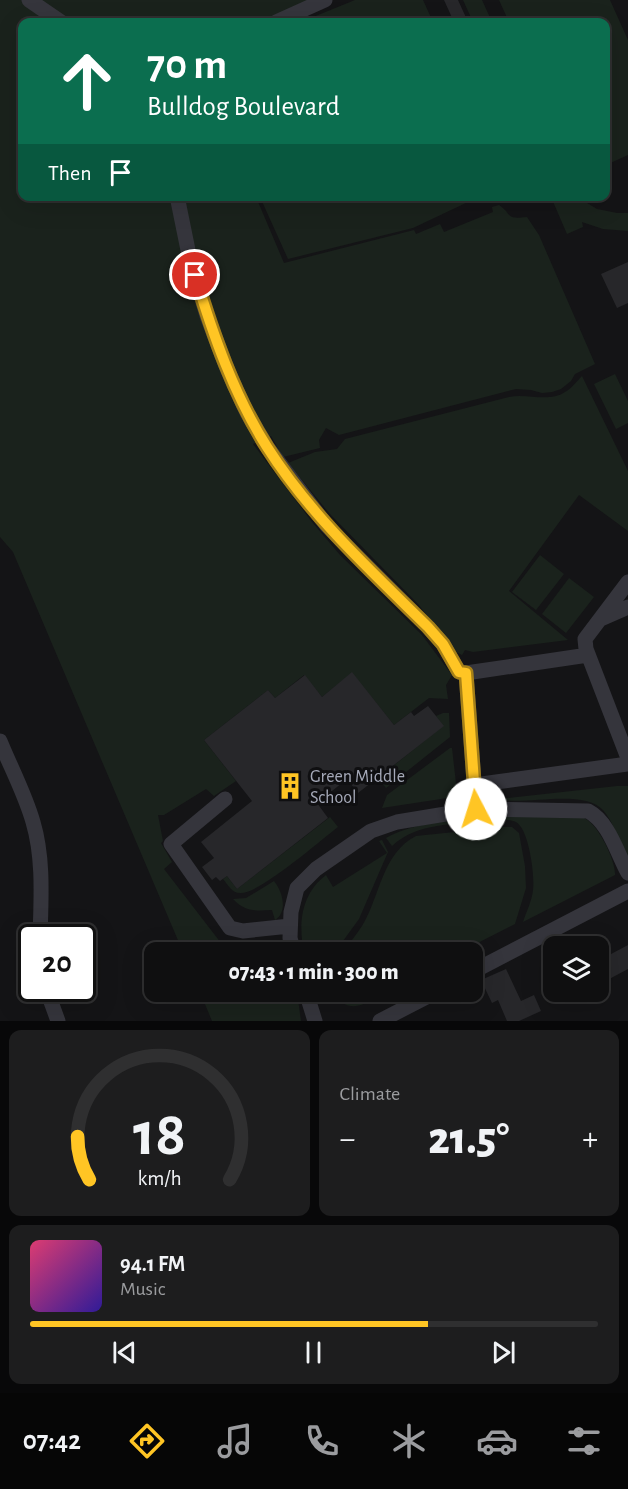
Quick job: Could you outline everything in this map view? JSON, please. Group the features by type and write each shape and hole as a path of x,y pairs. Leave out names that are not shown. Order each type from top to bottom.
{"street":[{"path":"29,0 55,18"},
{"path":"285,18 325,0"},
{"path":"178,201 189,255 207,316 228,372 247,413 268,448 327,526 428,627 462,672 476,809"},
{"path":"628,582 585,639 588,655 628,758"},
{"path":"598,620 628,607"},
{"path":"462,672 588,655"},
{"path":"0,741 31,814 38,843 40,924"},
{"path":"474,785 628,764"},
{"path":"225,799 171,844 230,928 243,931 291,926"},
{"path":"291,942 291,912 297,888 316,869 371,831 397,822 476,809 588,811 596,815 603,823 628,873"},
{"path":"483,966 628,891"},
{"path":"51,1002 58,1021"},
{"path":"309,1002 315,1021"},
{"path":"380,1021 417,1002"}],"shaded area":[{"path":"0,0 317,0 277,18 18,18 18,201 258,201 284,263 414,230 416,234 440,224 444,232 493,212 492,207 499,205 512,217 527,217 539,235 595,364 575,374 571,381 561,389 552,392 542,393 516,389 339,435 326,428 319,440 320,448 283,457 271,436 253,444 340,555 422,635 452,675 446,685 448,699 429,698 394,725 352,673 322,697 304,675 275,698 268,690 204,740 236,781 214,796 206,789 164,815 158,815 163,841 161,843 172,862 164,869 220,942 179,942 13,552 0,537"},
{"path":"355,0 423,0 431,18 418,18 417,16 418,18 311,18"},
{"path":"463,0 482,0 490,18 471,18"},
{"path":"499,0 610,0 628,40 628,155 610,163 610,18 507,18"},
{"path":"262,201 470,201 413,228 288,259"},
{"path":"553,201 584,201 597,209 628,213 628,231 603,229 582,222 583,227 567,234"},
{"path":"615,374 628,401 628,423 616,429 594,384"},
{"path":"582,376 628,471 628,531 579,495 509,591 568,640 473,652 465,650 462,655 456,652 418,604 329,513 288,463 315,452 337,449 345,439 509,397 559,395"},
{"path":"540,555 564,574 536,610 512,592"},
{"path":"569,578 594,597 566,633 542,614"},
{"path":"449,713 450,737 386,788 378,778 443,726 436,716"},
{"path":"452,748 457,792 454,797 382,808 387,795"},
{"path":"628,786 628,860 610,820 594,803 568,799 509,801 498,799"},
{"path":"524,815 584,818 595,827 605,844 613,861 615,875 523,922 533,890 528,843 521,826 516,822 492,820 492,817"},
{"path":"330,817 338,827 261,885 249,891 237,893 223,879 227,876 237,889"},
{"path":"488,818 488,821 450,824 425,829 402,838 392,846 386,838 422,825"},
{"path":"503,827 512,827 519,833 526,888 515,924 480,942 350,942 368,915 389,864 396,853 416,836"},
{"path":"382,840 388,852 359,919 342,942 302,942 303,910 311,891 326,875 333,887 387,853 379,841"},
{"path":"274,881 283,902 282,912 275,920 272,910 246,908 233,899 246,898"},
{"path":"204,1002 298,1002 301,1021 212,1021"},
{"path":"343,1002 368,1002 357,1006"}],"building":[{"path":"444,0 458,0 466,18 452,18"},
{"path":"628,262 628,303 617,308 601,274"},
{"name":"Green Middle School","path":"352,672 394,725 411,712 414,716 428,706 444,726 358,793 347,779 317,803 328,818 237,889 227,876 220,881 216,877 212,880 202,867 214,858 201,842 252,801 204,740 268,690 275,698 305,675 322,697"},
{"path":"628,945 628,969 609,979 609,955"},
{"path":"506,969 521,1001 534,995 541,1011 519,1021 507,1021 498,1000 492,1003 483,979"}],"place":[{"name":"Green Middle School","path":"290,786"}],"route":[{"path":"195,275 207,316 228,372 247,413 268,448 327,526 428,627 443,644 459,672 466,673 476,809"}]}
